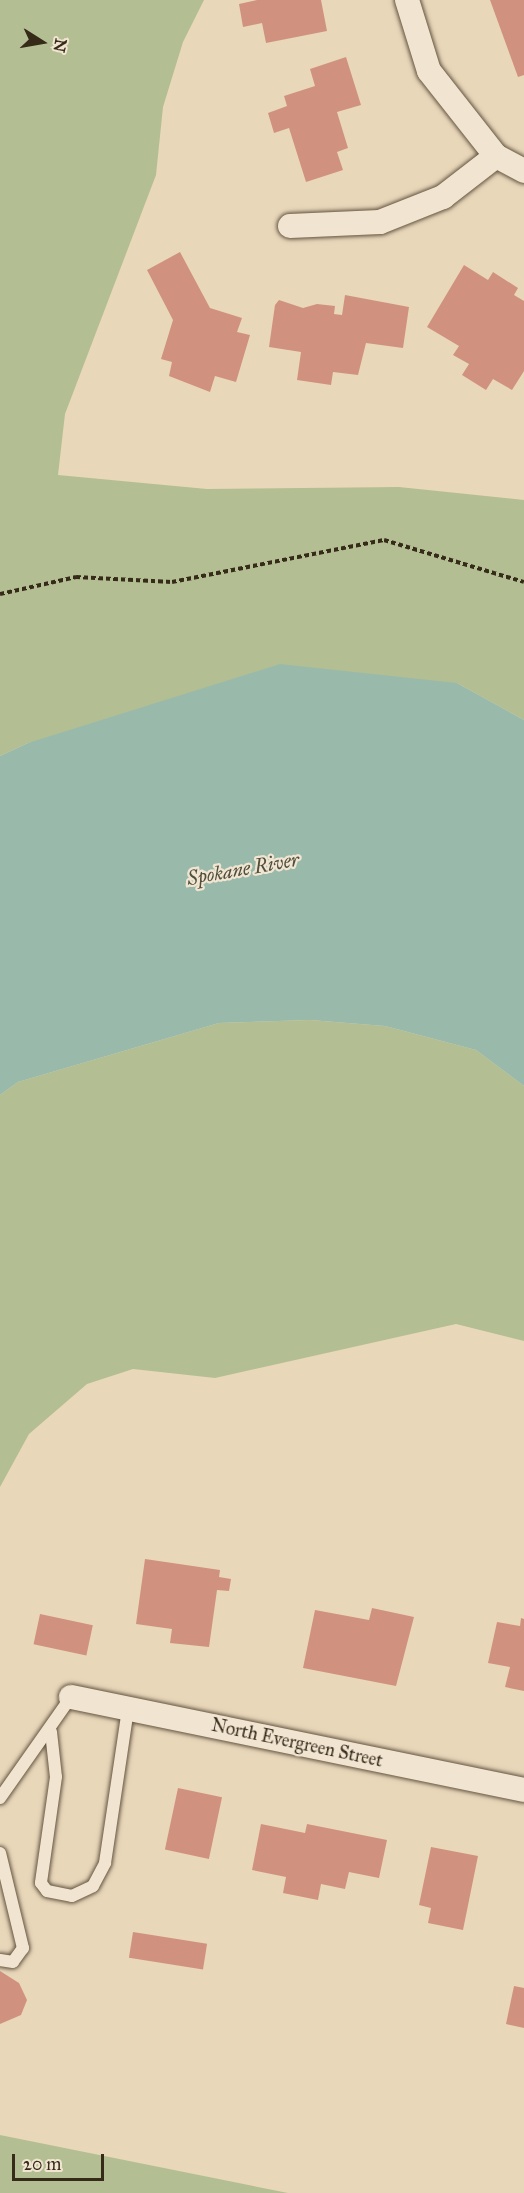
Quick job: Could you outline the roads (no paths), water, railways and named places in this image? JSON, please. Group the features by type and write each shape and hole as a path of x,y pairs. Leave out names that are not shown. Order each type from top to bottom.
{"street":[{"path":"407,0 429,71 496,156 524,171"},
{"path":"290,226 380,222 443,197 496,156"},
{"name":"North Evergreen Street","path":"71,1697 524,1790"}],"lane":[{"path":"0,1798 51,1732 71,1697"},
{"path":"51,1732 56,1777 41,1883 57,1895 72,1896 93,1886 105,1863 128,1709"},
{"path":"0,1853 3,1877 23,1947 13,1962 0,1960"}],"water":[{"name":"Spokane River","path":"280,664 457,683 524,720 524,1086 476,1050 385,1026 310,1020 219,1023 18,1082 0,1095 0,756 28,743"}]}
